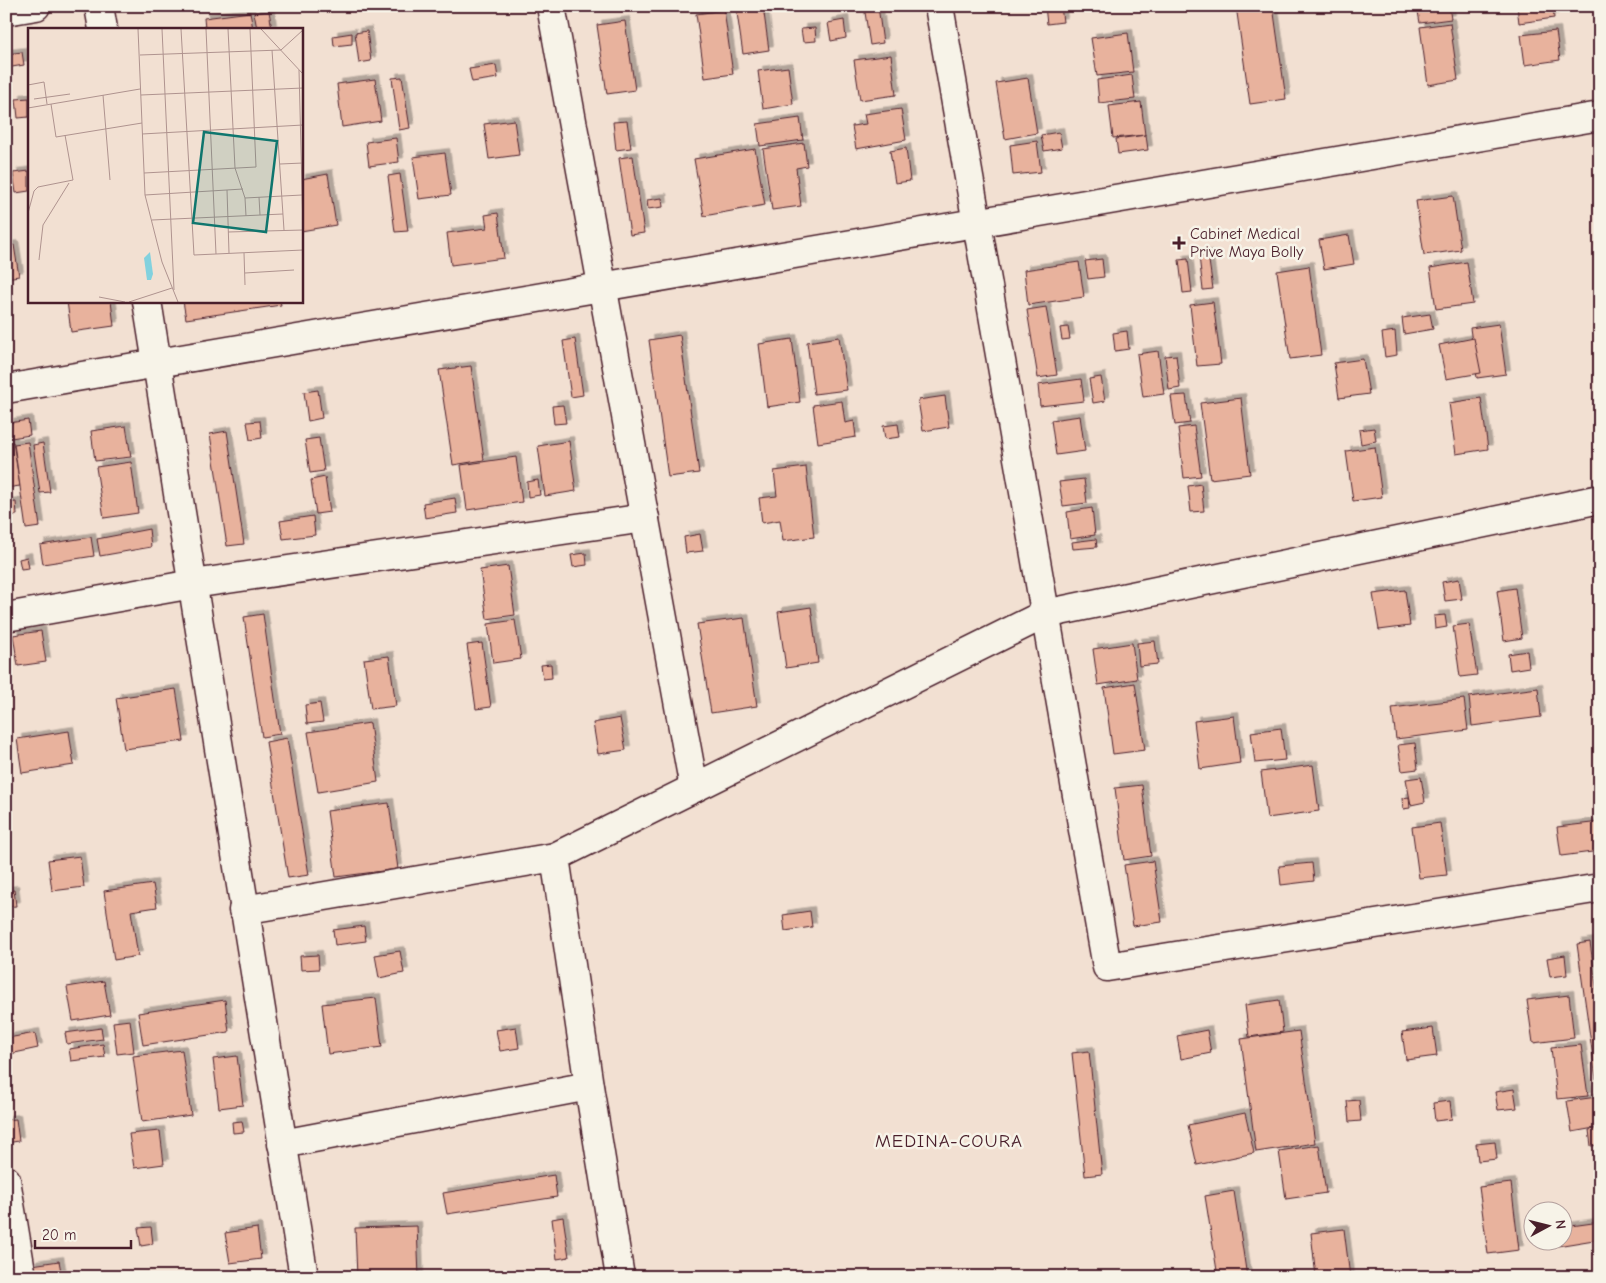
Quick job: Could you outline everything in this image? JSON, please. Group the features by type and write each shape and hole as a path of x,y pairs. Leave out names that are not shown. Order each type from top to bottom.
{"street":[{"path":"6,11 36,6"},
{"path":"99,6 103,28"},
{"path":"551,6 694,788"},
{"path":"940,6 1108,966 1600,888"},
{"path":"6,389 1600,116"},
{"path":"147,302 243,910 304,1277"},
{"path":"243,910 555,857 1046,614 1600,499"},
{"path":"6,617 193,584 644,518"},
{"path":"555,857 620,1277"},
{"path":"282,1144 589,1086"},
{"path":"6,1180 22,1277"}],"building":[{"path":"736,6 763,6 769,50 743,54"},
{"path":"864,6 878,6 883,43 870,45"},
{"path":"1045,6 1061,6 1063,22 1047,24"},
{"path":"1236,6 1273,6 1286,99 1250,104"},
{"path":"1417,6 1449,6 1451,19 1420,23"},
{"path":"1517,6 1553,6 1554,18 1519,23"},
{"path":"724,10 733,74 705,78 696,14"},
{"path":"269,11 272,28 257,28 254,13"},
{"path":"250,12 253,28 205,28 204,18"},
{"path":"844,20 846,38 831,41 828,23"},
{"path":"625,21 635,90 607,94 597,25"},
{"path":"1450,23 1458,80 1428,85 1420,27"},
{"path":"815,28 816,41 803,42 801,29"},
{"path":"367,31 371,61 359,63 355,33"},
{"path":"1556,31 1560,60 1525,65 1521,35"},
{"path":"352,33 352,44 334,46 333,36"},
{"path":"1128,33 1133,72 1097,76 1091,38"},
{"path":"22,52 24,65 6,68 6,54"},
{"path":"891,55 896,95 860,100 854,60"},
{"path":"496,65 498,78 472,82 469,69"},
{"path":"788,67 793,104 763,109 758,71"},
{"path":"1132,75 1135,99 1099,103 1097,80"},
{"path":"402,77 410,128 399,130 392,78"},
{"path":"1028,78 1037,133 1005,139 996,83"},
{"path":"375,79 381,121 342,127 337,84"},
{"path":"28,98 28,117 18,118 16,99"},
{"path":"1141,102 1145,135 1113,138 1109,106"},
{"path":"901,109 906,140 856,149 852,126 866,124 864,114"},
{"path":"800,118 803,140 760,146 757,124"},
{"path":"514,120 519,155 489,159 484,124"},
{"path":"627,121 631,148 616,150 613,122"},
{"path":"1059,132 1062,148 1044,151 1041,135"},
{"path":"1146,135 1148,150 1118,154 1116,139"},
{"path":"396,138 399,162 369,166 366,142"},
{"path":"1037,141 1041,172 1013,175 1010,145"},
{"path":"804,143 807,166 796,168 801,206 772,210 763,149"},
{"path":"906,148 910,181 895,183 890,151"},
{"path":"755,149 765,205 704,216 694,159"},
{"path":"445,153 451,195 419,199 413,157"},
{"path":"633,156 644,233 630,235 619,158"},
{"path":"28,171 28,191 16,193 13,173"},
{"path":"328,174 336,225 302,231 302,179"},
{"path":"400,174 408,231 395,232 388,176"},
{"path":"1453,196 1461,250 1424,255 1416,201"},
{"path":"662,198 663,207 648,209 647,200"},
{"path":"498,213 504,258 451,265 447,233 487,228 485,215"},
{"path":"1349,235 1354,264 1324,269 1319,240"},
{"path":"14,245 19,276 6,278 6,246"},
{"path":"1208,254 1213,289 1203,290 1199,256"},
{"path":"1102,259 1104,277 1088,279 1085,261"},
{"path":"1188,259 1192,292 1183,293 1179,260"},
{"path":"1079,262 1084,297 1028,305 1024,270"},
{"path":"1467,262 1473,304 1436,309 1430,268"},
{"path":"1309,266 1321,355 1290,359 1277,271"},
{"path":"67,302 111,302 114,326 71,332"},
{"path":"183,302 280,302 281,305 186,319"},
{"path":"1213,302 1221,364 1197,366 1190,305"},
{"path":"1046,307 1057,375 1038,378 1027,310"},
{"path":"1430,314 1433,329 1404,334 1402,318"},
{"path":"1499,324 1506,374 1477,378 1470,328"},
{"path":"1068,327 1070,339 1062,340 1060,328"},
{"path":"1127,331 1129,349 1115,351 1113,333"},
{"path":"1395,331 1397,355 1385,357 1382,333"},
{"path":"680,335 699,473 668,477 649,340"},
{"path":"839,337 847,390 814,394 807,342"},
{"path":"1474,338 1481,373 1446,379 1439,345"},
{"path":"575,339 583,395 571,397 563,341"},
{"path":"792,339 800,402 767,407 759,344"},
{"path":"1158,351 1164,394 1143,397 1137,354"},
{"path":"1176,355 1180,388 1169,390 1165,356"},
{"path":"1363,359 1369,394 1339,398 1334,363"},
{"path":"471,366 484,460 453,465 439,370"},
{"path":"1101,377 1105,401 1093,403 1089,379"},
{"path":"1081,379 1084,401 1040,406 1038,385"},
{"path":"318,390 322,418 308,421 304,392"},
{"path":"1186,395 1190,423 1175,425 1171,396"},
{"path":"945,396 949,427 923,431 918,400"},
{"path":"1241,398 1250,474 1210,479 1200,403"},
{"path":"1481,398 1488,449 1456,454 1449,403"},
{"path":"842,401 845,423 854,421 856,437 818,443 813,405"},
{"path":"563,405 566,423 554,424 552,406"},
{"path":"1080,416 1085,451 1056,455 1051,420"},
{"path":"28,420 30,435 11,438 9,423"},
{"path":"260,421 262,438 250,440 247,422"},
{"path":"898,424 900,437 885,439 883,426"},
{"path":"126,426 131,457 95,461 91,431"},
{"path":"1194,426 1201,476 1184,478 1178,428"},
{"path":"1374,428 1376,441 1361,444 1359,430"},
{"path":"227,431 244,544 227,546 210,434"},
{"path":"319,438 324,471 310,473 305,440"},
{"path":"569,441 576,491 545,496 538,446"},
{"path":"13,442 20,486 6,488 6,443"},
{"path":"28,442 40,527 26,529 14,444"},
{"path":"43,443 50,492 40,493 33,445"},
{"path":"1375,447 1382,497 1353,501 1346,451"},
{"path":"516,457 522,502 467,510 461,465"},
{"path":"131,462 138,513 104,518 96,467"},
{"path":"806,467 814,537 783,541 780,520 762,523 759,498 777,496 774,471"},
{"path":"325,477 330,512 316,514 311,480"},
{"path":"1084,479 1087,503 1063,506 1059,482"},
{"path":"538,480 540,495 528,497 527,482"},
{"path":"1201,484 1204,511 1191,512 1188,486"},
{"path":"455,498 457,513 425,518 423,503"},
{"path":"16,502 17,515 6,516 6,503"},
{"path":"1092,508 1095,535 1070,539 1067,512"},
{"path":"313,516 315,535 283,539 280,521"},
{"path":"149,529 151,547 100,556 97,539"},
{"path":"700,534 703,551 686,553 684,537"},
{"path":"91,537 94,556 43,564 40,545"},
{"path":"1096,539 1097,547 1073,549 1072,542"},
{"path":"586,553 587,565 573,567 571,555"},
{"path":"27,557 29,568 21,569 19,559"},
{"path":"508,566 515,615 487,619 480,570"},
{"path":"1459,579 1462,599 1445,601 1442,582"},
{"path":"1515,588 1522,638 1504,641 1497,591"},
{"path":"1405,590 1410,626 1379,630 1373,594"},
{"path":"811,607 818,663 786,668 778,612"},
{"path":"263,614 280,734 262,737 244,617"},
{"path":"1445,615 1447,627 1435,629 1434,616"},
{"path":"744,618 757,706 711,713 697,624"},
{"path":"515,620 521,659 493,663 488,624"},
{"path":"1469,624 1477,675 1460,677 1453,626"},
{"path":"41,631 46,662 18,666 13,635"},
{"path":"1155,641 1158,664 1139,666 1137,643"},
{"path":"482,643 491,707 476,709 467,645"},
{"path":"1132,643 1137,679 1098,685 1093,649"},
{"path":"1527,651 1529,667 1510,670 1508,654"},
{"path":"389,656 396,706 371,709 364,659"},
{"path":"551,664 552,678 543,679 541,665"},
{"path":"1135,683 1145,750 1113,754 1104,688"},
{"path":"1538,688 1541,717 1472,726 1469,697"},
{"path":"176,689 184,741 124,749 116,698"},
{"path":"1464,699 1468,730 1396,739 1392,708"},
{"path":"320,703 323,722 307,724 305,705"},
{"path":"1234,716 1240,763 1200,769 1194,721"},
{"path":"620,718 626,750 598,754 593,723"},
{"path":"370,723 378,782 318,792 308,732"},
{"path":"1281,728 1285,760 1255,763 1251,732"},
{"path":"69,731 74,765 22,773 17,739"},
{"path":"287,738 309,875 288,878 266,742"},
{"path":"1415,743 1418,769 1402,771 1398,745"},
{"path":"1313,765 1319,811 1267,818 1261,772"},
{"path":"1421,777 1425,802 1411,805 1406,779"},
{"path":"1142,785 1151,856 1124,860 1115,788"},
{"path":"1409,797 1410,808 1403,809 1402,798"},
{"path":"389,803 398,869 336,877 327,811"},
{"path":"1600,822 1600,851 1561,856 1557,827"},
{"path":"1440,823 1447,875 1419,878 1412,827"},
{"path":"80,856 84,887 52,891 48,860"},
{"path":"1153,861 1162,922 1133,926 1124,865"},
{"path":"1312,863 1314,881 1281,885 1279,866"},
{"path":"153,884 157,907 131,911 138,956 114,960 104,891"},
{"path":"14,890 16,906 6,907 6,891"},
{"path":"810,911 812,927 785,931 783,915"},
{"path":"364,926 366,941 335,945 333,930"},
{"path":"1590,942 1600,1016 1600,1079 1596,1079 1577,944"},
{"path":"400,951 404,973 379,978 375,955"},
{"path":"318,955 319,969 301,970 300,956"},
{"path":"1565,955 1567,975 1550,977 1547,958"},
{"path":"104,981 110,1015 73,1021 67,987"},
{"path":"1569,995 1574,1038 1533,1043 1527,1000"},
{"path":"376,998 382,1047 328,1054 322,1004"},
{"path":"225,1000 229,1032 143,1045 138,1013"},
{"path":"1279,1000 1283,1032 1249,1037 1245,1005"},
{"path":"130,1020 134,1052 117,1054 113,1022"},
{"path":"516,1027 519,1048 500,1051 496,1030"},
{"path":"101,1028 103,1039 67,1044 65,1033"},
{"path":"1433,1028 1437,1056 1406,1060 1402,1032"},
{"path":"1207,1030 1211,1053 1181,1059 1177,1036"},
{"path":"1299,1031 1315,1143 1256,1152 1241,1039"},
{"path":"35,1033 38,1048 10,1054 8,1038"},
{"path":"103,1044 105,1057 71,1061 69,1049"},
{"path":"1581,1045 1588,1096 1557,1099 1551,1048"},
{"path":"182,1050 191,1115 142,1122 133,1056"},
{"path":"1089,1051 1102,1174 1085,1176 1072,1053"},
{"path":"237,1056 243,1105 219,1108 213,1059"},
{"path":"1514,1089 1517,1108 1498,1110 1495,1092"},
{"path":"1597,1097 1600,1127 1572,1132 1567,1101"},
{"path":"1359,1100 1361,1121 1349,1122 1347,1101"},
{"path":"1450,1101 1452,1119 1435,1121 1433,1103"},
{"path":"1245,1113 1254,1153 1197,1165 1188,1125"},
{"path":"16,1119 19,1141 6,1143 6,1120"},
{"path":"242,1121 244,1132 233,1133 232,1122"},
{"path":"1600,1128 1600,1145 1591,1146 1589,1130"},
{"path":"160,1131 164,1164 134,1168 129,1134"},
{"path":"1495,1142 1497,1159 1478,1161 1476,1144"},
{"path":"1319,1145 1326,1193 1286,1199 1279,1151"},
{"path":"1597,1172 1600,1172 1600,1192"},
{"path":"554,1175 557,1197 447,1214 443,1193"},
{"path":"1511,1183 1519,1250 1488,1254 1479,1187"},
{"path":"1234,1191 1247,1277 1218,1277 1205,1196"},
{"path":"563,1217 569,1257 557,1259 552,1219"},
{"path":"1600,1222 1600,1239 1574,1243 1574,1226"},
{"path":"417,1226 419,1277 357,1277 355,1228"},
{"path":"151,1227 153,1244 141,1246 138,1228"},
{"path":"257,1228 261,1259 230,1263 225,1233"},
{"path":"1344,1229 1350,1277 1316,1277 1311,1233"},
{"path":"59,1261 62,1277 33,1277 32,1265"}],"place":[{"name":"Cabinet Medical Prive Maya Bolly","path":"1179,243"}],"district":[{"name":"MEDINA-COURA","path":"949,1141"}]}
